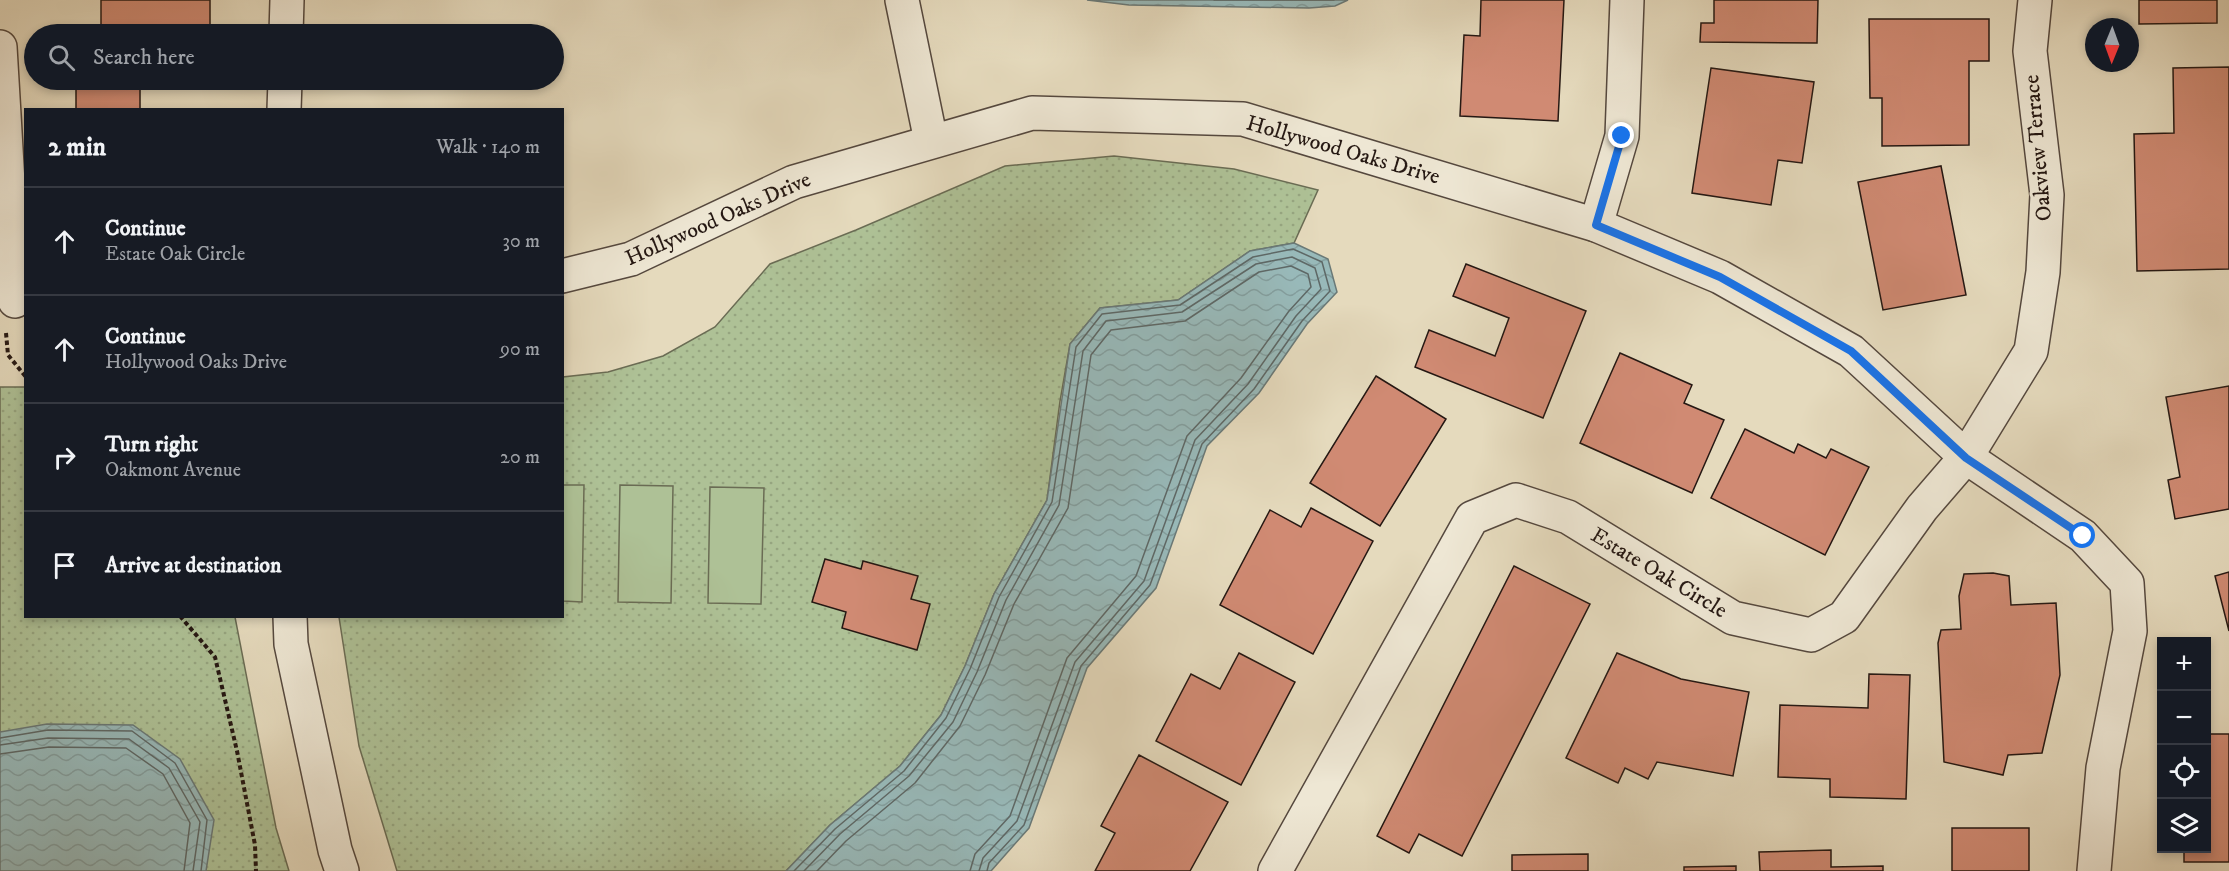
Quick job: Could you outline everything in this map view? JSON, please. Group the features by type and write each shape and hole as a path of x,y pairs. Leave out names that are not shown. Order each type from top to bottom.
{"street":[{"path":"286,24 287,0"},
{"path":"902,0 931,141"},
{"path":"1596,225 1622,136 1627,0"},
{"name":"Oakview Terrace","path":"1966,458 2031,351 2043,272 2047,195 2030,51 2035,0"},
{"path":"0,47 11,302"},
{"path":"285,90 285,108"},
{"name":"Hollywood Oaks Drive","path":"564,276 631,259 794,182 1032,113 1244,119 1596,225 1720,277 1851,351 1966,458"},
{"path":"1966,458 2083,536 2127,583 2130,631 2103,768 2094,871"},
{"name":"Estate Oak Circle","path":"1275,871 1472,518 1516,501 1568,517 1733,618 1811,635 1844,617 1922,508 1966,458"},
{"path":"291,630 335,849 342,871"}],"path":[{"path":"11,302 9,355 24,374"},
{"path":"182,618 215,657 237,751 255,845 256,871"}],"green space":[{"path":"1114,156 1234,169 1318,190 1294,243 1250,251 1178,300 1100,308 1070,344 1047,500 994,594 965,666 941,715 900,766 830,825 786,871 397,871 359,746 339,618 564,618 564,377 608,372 663,356 715,327 770,264 1005,166"},
{"path":"0,387 24,387 24,618 235,618 276,828 289,871 0,871"},
{"path":"564,485 584,485 582,602 564,601"},
{"path":"620,485 673,486 671,603 618,602"},
{"path":"710,487 764,488 761,604 708,603"}],"water":[{"path":"1087,0 1348,0 1335,6 1309,8 1129,5"},
{"path":"1294,243 1328,259 1337,292 1307,324 1259,393 1207,446 1156,588 1087,668 1029,828 991,871 786,871 830,825 900,766 941,715 965,666 994,594 1047,500 1070,344 1100,308 1178,300 1250,251"},
{"path":"47,724 133,725 180,759 214,820 206,871 0,871 0,732"}],"building":[{"path":"101,0 210,0 210,24 101,24"},
{"path":"1481,0 1564,0 1558,121 1460,116 1464,35 1480,36"},
{"path":"1714,0 1818,0 1817,43 1700,42 1701,23 1714,23"},
{"path":"2139,0 2217,0 2217,23 2139,24"},
{"path":"1869,19 1989,19 1989,61 1969,61 1969,145 1882,146 1882,98 1870,98"},
{"path":"2229,67 2229,269 2137,271 2134,134 2174,133 2173,68"},
{"path":"1711,68 1814,82 1802,163 1778,160 1771,205 1692,193"},
{"path":"76,90 140,90 140,108 76,108"},
{"path":"1941,166 1966,295 1883,310 1858,182"},
{"path":"1466,264 1586,311 1543,418 1415,367 1429,330 1495,356 1509,318 1453,296"},
{"path":"1620,353 1692,385 1684,403 1724,420 1692,493 1580,443"},
{"path":"1376,376 1446,419 1380,526 1310,483"},
{"path":"2229,386 2229,509 2175,519 2168,480 2180,477 2166,397"},
{"path":"1745,429 1794,453 1798,444 1826,458 1831,449 1869,467 1825,555 1711,498"},
{"path":"1311,508 1373,541 1313,654 1220,605 1270,510 1301,527"},
{"path":"825,559 861,569 863,561 918,576 911,599 930,604 917,650 842,628 846,612 812,602"},
{"path":"1514,566 1590,604 1462,856 1419,834 1409,853 1377,836"},
{"path":"2229,572 2229,631 2215,576"},
{"path":"1993,573 2009,576 2011,605 2056,603 2060,675 2042,753 2008,755 2003,775 1944,762 1938,643 1941,630 1961,629 1959,596 1964,574"},
{"path":"1239,653 1295,682 1241,785 1156,741 1191,674 1220,689"},
{"path":"1617,653 1681,679 1749,692 1733,776 1657,762 1648,779 1625,768 1618,783 1566,758"},
{"path":"1869,674 1910,675 1906,799 1830,797 1830,779 1778,777 1780,705 1868,708"},
{"path":"2211,734 2229,734 2229,862 2184,862 2184,853 2211,853"},
{"path":"1139,755 1228,802 1190,871 1095,871 1115,833 1101,826"},
{"path":"1952,828 2029,828 2029,871 1952,871"},
{"path":"1831,850 1831,867 1883,866 1883,871 1760,871 1759,852"},
{"path":"1588,854 1588,871 1512,871 1512,855"},
{"path":"1736,866 1736,871 1684,871 1684,867"}],"route":[{"path":"1622,136 1596,225 1720,277 1851,351 1966,458 2083,536"}]}
